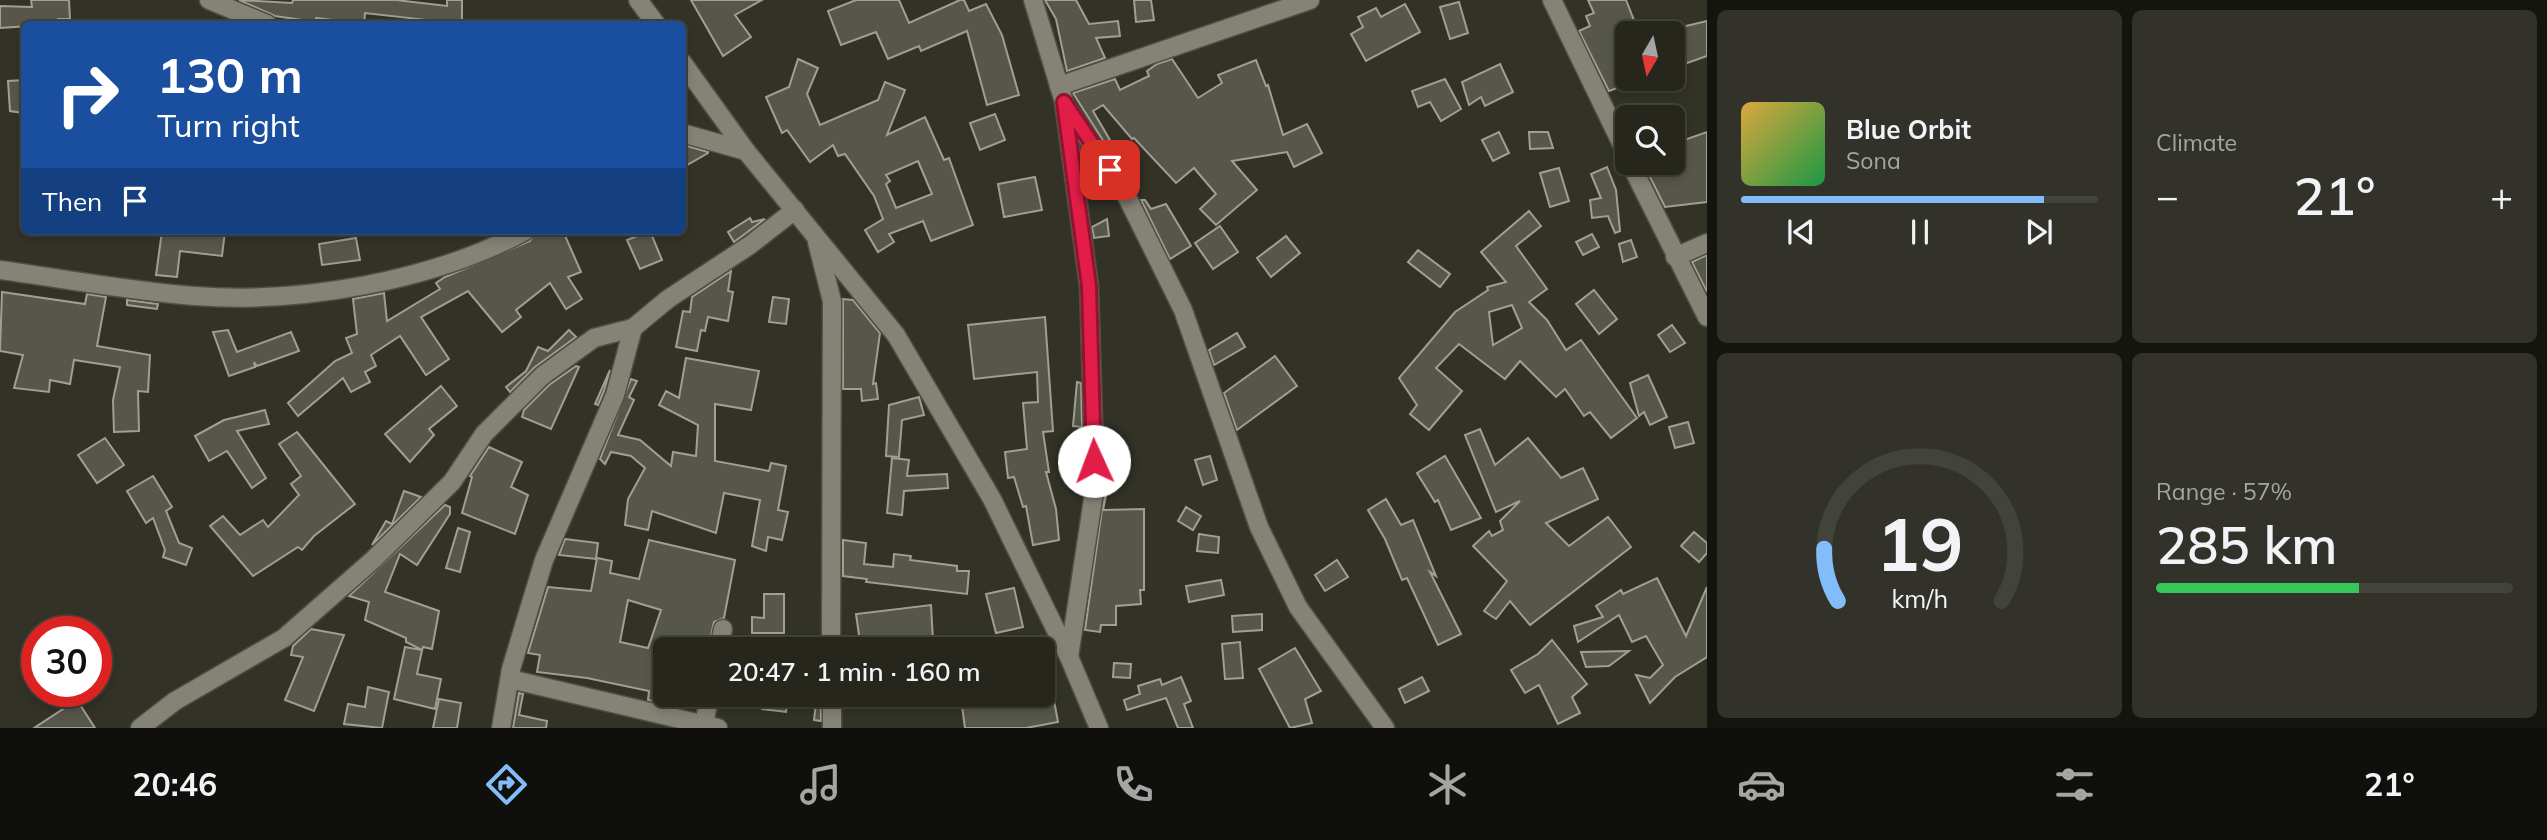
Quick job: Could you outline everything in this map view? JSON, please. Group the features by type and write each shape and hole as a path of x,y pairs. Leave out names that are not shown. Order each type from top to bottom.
{"street":[{"path":"209,0 260,21"},
{"path":"639,0 654,21"},
{"path":"1033,0 1061,94 1089,286 1095,486 1069,657"},
{"path":"1061,94 1310,0"},
{"path":"1552,0 1615,131"},
{"path":"686,68 746,151 896,335 992,499 1069,657 1099,728"},
{"path":"1061,94 1125,193 1183,310 1259,527 1297,607 1385,728"},
{"path":"686,133 746,151"},
{"path":"1636,175 1707,317"},
{"path":"140,728 175,701 284,638 374,559 452,482 484,434 542,376 594,338 633,328 667,299 750,244 795,209"},
{"path":"815,234 832,301 831,637"},
{"path":"0,270 197,296 281,295 395,281 485,253 518,235"},
{"path":"1675,257 1707,243"},
{"path":"501,728 510,679 544,560 615,395 633,328"},
{"path":"721,637 723,629"},
{"path":"510,679 708,727 709,707"},
{"path":"832,707 832,728"}],"building":[{"path":"31,0 69,0 70,19 21,21 21,27 0,28 0,6 32,7"},
{"path":"239,0 292,3 293,0 396,0 447,6 447,0 462,0 462,21 436,21 365,13 364,21 316,18 316,21 309,21 275,16"},
{"path":"691,0 762,0 735,15 751,37 723,56"},
{"path":"856,0 899,0 909,23 960,0 964,0 969,11 986,4 1002,35 1019,95 987,105 967,31 921,51 919,46 888,59 876,32 841,45 828,11"},
{"path":"1045,0 1076,0 1089,24 1118,21 1120,36 1096,38 1105,58 1067,71 1056,19"},
{"path":"1134,0 1151,0 1154,20 1136,22"},
{"path":"1588,0 1626,0 1634,21 1615,21 1615,89 1609,91 1579,31 1590,26 1586,16 1594,13"},
{"path":"1459,2 1468,33 1450,39 1440,7"},
{"path":"1405,4 1420,32 1366,61 1351,34 1363,27 1358,17 1376,8 1381,17"},
{"path":"1707,21 1707,56 1685,64 1685,26"},
{"path":"798,59 818,68 807,94 820,125 878,100 885,82 905,90 887,135 925,117 944,160 949,158 973,225 931,241 923,221 889,234 894,242 878,252 865,230 883,219 874,196 845,154 838,156 833,145 810,162 787,130 782,133 766,97 789,87","holes":["918,161 932,194 896,208 886,184 890,181 886,175"]},
{"path":"1172,59 1198,98 1222,83 1218,75 1256,60 1266,86 1268,85 1283,135 1307,124 1322,153 1294,167 1287,152 1232,161 1257,190 1216,225 1200,209 1216,194 1194,168 1176,183 1103,105 1093,111 1110,140 1104,142 1073,93 1115,79 1120,90 1149,76 1147,71 1157,64"},
{"path":"1500,64 1513,92 1485,106 1481,97 1469,105 1462,82"},
{"path":"1445,79 1461,109 1441,121 1430,102 1418,107 1412,91"},
{"path":"21,80 21,113 10,111 8,81"},
{"path":"995,114 1005,140 980,150 970,123"},
{"path":"1499,132 1509,153 1493,161 1482,140"},
{"path":"1529,132 1548,132 1553,148 1530,149"},
{"path":"1707,132 1707,202 1665,207 1649,175 1685,175 1685,140"},
{"path":"686,147 708,152 708,153 686,166"},
{"path":"1607,167 1616,190 1620,231 1615,233 1608,216 1592,218 1590,200 1601,198 1591,174"},
{"path":"1559,168 1569,201 1550,207 1540,173"},
{"path":"1035,177 1042,210 1004,217 998,184"},
{"path":"1141,200 1145,200 1151,209 1166,204 1191,246 1170,259"},
{"path":"1529,211 1541,226 1516,246 1547,289 1529,302 1547,320 1566,350 1581,340 1637,418 1611,438 1590,412 1584,416 1565,389 1556,397 1520,361 1505,379 1459,344 1436,368 1462,391 1429,430 1410,414 1417,405 1399,378 1455,312 1488,290 1487,287 1506,282 1481,252","holes":["1512,305 1522,328 1493,345 1489,312"]},
{"path":"750,218 752,222 765,219 734,242 728,232"},
{"path":"1107,219 1109,236 1094,238 1092,227"},
{"path":"1220,226 1238,252 1213,269 1195,243"},
{"path":"1592,234 1599,247 1583,255 1576,242"},
{"path":"161,235 225,235 222,256 180,251 177,277 156,275"},
{"path":"534,235 565,235 581,272 568,277 582,299 566,309 550,283 516,310 521,317 502,332 468,291 421,317 449,359 426,375 400,336 371,355 376,366 365,372 370,382 351,392 343,378 298,416 288,403 335,361 352,353 346,338 357,334 353,299 384,293 387,321 440,289 436,283 445,277 530,241"},
{"path":"640,235 652,235 662,260 640,269 627,240"},
{"path":"1286,236 1300,253 1271,277 1257,258"},
{"path":"356,238 360,260 322,265 319,244"},
{"path":"1631,240 1637,257 1623,262 1619,244"},
{"path":"1418,250 1450,274 1440,287 1408,262"},
{"path":"1707,255 1707,292 1692,262"},
{"path":"731,271 728,291 733,292 728,321 708,317 705,331 701,330 697,351 676,347 683,311 690,312 692,297"},
{"path":"1594,290 1617,319 1599,334 1576,304"},
{"path":"2,292 85,304 87,294 106,297 97,346 150,355 148,392 138,391 139,431 114,432 113,400 120,367 74,360 70,384 50,380 49,392 14,388 23,355 0,351"},
{"path":"773,297 789,299 786,324 769,322"},
{"path":"843,299 853,300 880,333 873,384 876,383 878,399 862,401 861,389 843,389"},
{"path":"127,300 158,304 157,309 127,305"},
{"path":"1045,317 1053,431 1043,432 1049,472 1046,472 1056,509 1059,540 1033,545 1026,506 1023,507 1014,477 1008,478 1005,452 1027,449 1023,403 1038,402 1037,372 974,379 968,325"},
{"path":"1672,325 1685,343 1670,352 1658,335"},
{"path":"228,330 237,352 291,332 299,351 257,366 254,362 255,367 229,376 213,332"},
{"path":"569,330 576,337 535,367 510,392 506,387 526,371 538,347 548,351"},
{"path":"1237,333 1245,347 1214,365 1209,350"},
{"path":"1275,356 1297,386 1237,430 1224,393"},
{"path":"686,358 759,371 751,410 715,404 715,461 769,471 771,463 786,466 778,510 788,512 782,540 768,537 766,551 752,546 760,500 724,493 716,533 652,511 648,530 625,525 628,499 645,468 631,456 611,452 605,464 600,459 631,379 637,381 629,397 634,400 618,435 640,440 671,466 673,452 696,456 698,425 659,405 666,391 679,398"},
{"path":"576,366 579,367 551,429 522,417 524,410 549,385"},
{"path":"610,370 598,405 595,404"},
{"path":"1648,375 1667,417 1650,425 1644,412 1639,416 1630,383"},
{"path":"1077,382 1081,383 1082,427 1073,426"},
{"path":"441,386 457,406 429,429 434,435 410,462 385,434"},
{"path":"919,397 924,415 902,420 899,457 886,456 889,405"},
{"path":"265,410 269,424 237,431 266,478 252,488 227,451 209,461 195,436 224,420"},
{"path":"1688,422 1694,443 1675,448 1669,427"},
{"path":"1480,429 1495,465 1528,438 1561,478 1583,468 1598,499 1546,523 1569,546 1608,517 1631,547 1530,625 1510,601 1496,619 1484,611 1507,581 1473,546 1489,531 1492,536 1503,530 1500,521 1520,501 1496,512 1465,435"},
{"path":"297,432 355,504 314,536 302,550 298,547 253,576 210,526 223,516 240,535 263,520 268,527 299,495 291,484 301,476 279,444"},
{"path":"105,438 124,465 97,483 78,455"},
{"path":"489,447 522,462 511,487 528,495 515,534 462,513 472,477 470,476"},
{"path":"1210,456 1217,480 1203,485 1195,460"},
{"path":"1445,456 1481,518 1451,530 1438,500 1435,502 1417,473"},
{"path":"892,458 909,460 907,476 947,474 948,488 904,491 902,515 887,513"},
{"path":"153,476 172,507 166,511 179,543 192,548 186,565 163,557 165,550 153,518 146,523 127,491"},
{"path":"1106,481 1109,482 1103,510 1144,509 1144,590 1140,590 1141,604 1116,606 1116,625 1101,625 1100,632 1085,630"},
{"path":"404,491 421,497 372,545 386,521 392,524"},
{"path":"1386,499 1401,525 1413,520 1436,576 1430,572 1461,634 1438,645 1407,578 1402,580 1385,539 1368,510"},
{"path":"445,505 450,507 450,514 417,565 400,554 385,592 439,611 432,649 423,647 422,650 406,642 406,638 365,620 369,602 349,596"},
{"path":"1186,507 1201,516 1193,530 1178,521"},
{"path":"458,528 470,532 460,572 446,568"},
{"path":"1694,532 1707,543 1707,553 1699,562 1681,546"},
{"path":"1199,534 1219,537 1218,553 1197,551"},
{"path":"565,539 598,543 596,559 559,555"},
{"path":"649,540 735,560 724,618 714,622 711,637 653,637 653,701 648,700 649,691 587,678 537,672 540,655 528,653 548,587 591,591 597,558 612,561 610,573 639,579","holes":["628,600 661,610 648,648 620,642"]},
{"path":"843,540 866,543 864,564 893,567 894,554 911,556 910,560 957,566 957,571 969,571 967,594 866,582 867,579 843,576"},
{"path":"1337,560 1348,577 1325,591 1315,575"},
{"path":"1657,578 1686,636 1707,587 1707,657 1675,677 1650,703 1636,675 1650,678 1663,665 1646,636 1632,642 1619,615 1578,642 1574,626 1603,617 1596,606 1621,590 1623,594"},
{"path":"1221,580 1224,595 1189,602 1186,586"},
{"path":"1014,588 1023,627 996,633 986,594"},
{"path":"764,594 784,594 784,633 752,633 752,617 764,618"},
{"path":"931,605 933,637 859,637 856,614"},
{"path":"1262,614 1262,630 1233,632 1232,616"},
{"path":"311,629 344,635 314,711 285,700 303,657 291,655 293,646"},
{"path":"1552,640 1587,684 1572,697 1580,713 1558,724 1539,685 1525,693 1511,670 1538,654"},
{"path":"1240,642 1243,678 1225,679 1222,644"},
{"path":"405,647 422,650 417,674 441,679 435,709 394,699"},
{"path":"1295,648 1321,691 1305,699 1312,723 1290,728 1259,669"},
{"path":"1629,651 1609,666 1586,667 1581,652"},
{"path":"1114,663 1131,664 1130,678 1113,677"},
{"path":"1181,677 1191,701 1184,704 1193,728 1178,728 1166,698 1127,710 1124,700 1140,694 1138,686 1160,679 1162,685"},
{"path":"1422,677 1429,691 1405,703 1399,689"},
{"path":"368,687 389,692 382,728 344,724 348,704 365,707"},
{"path":"519,693 523,694 519,715 547,721 546,728 513,728"},
{"path":"439,699 461,703 457,728 433,728"},
{"path":"1055,706 1058,722 1026,728 965,728 962,707"},
{"path":"66,707 82,707 95,728 34,728"},
{"path":"762,707 787,707 786,712"},
{"path":"816,707 821,707 821,721 814,720"}],"route":[{"path":"1094,461 1089,286 1064,102 1110,170"}]}
